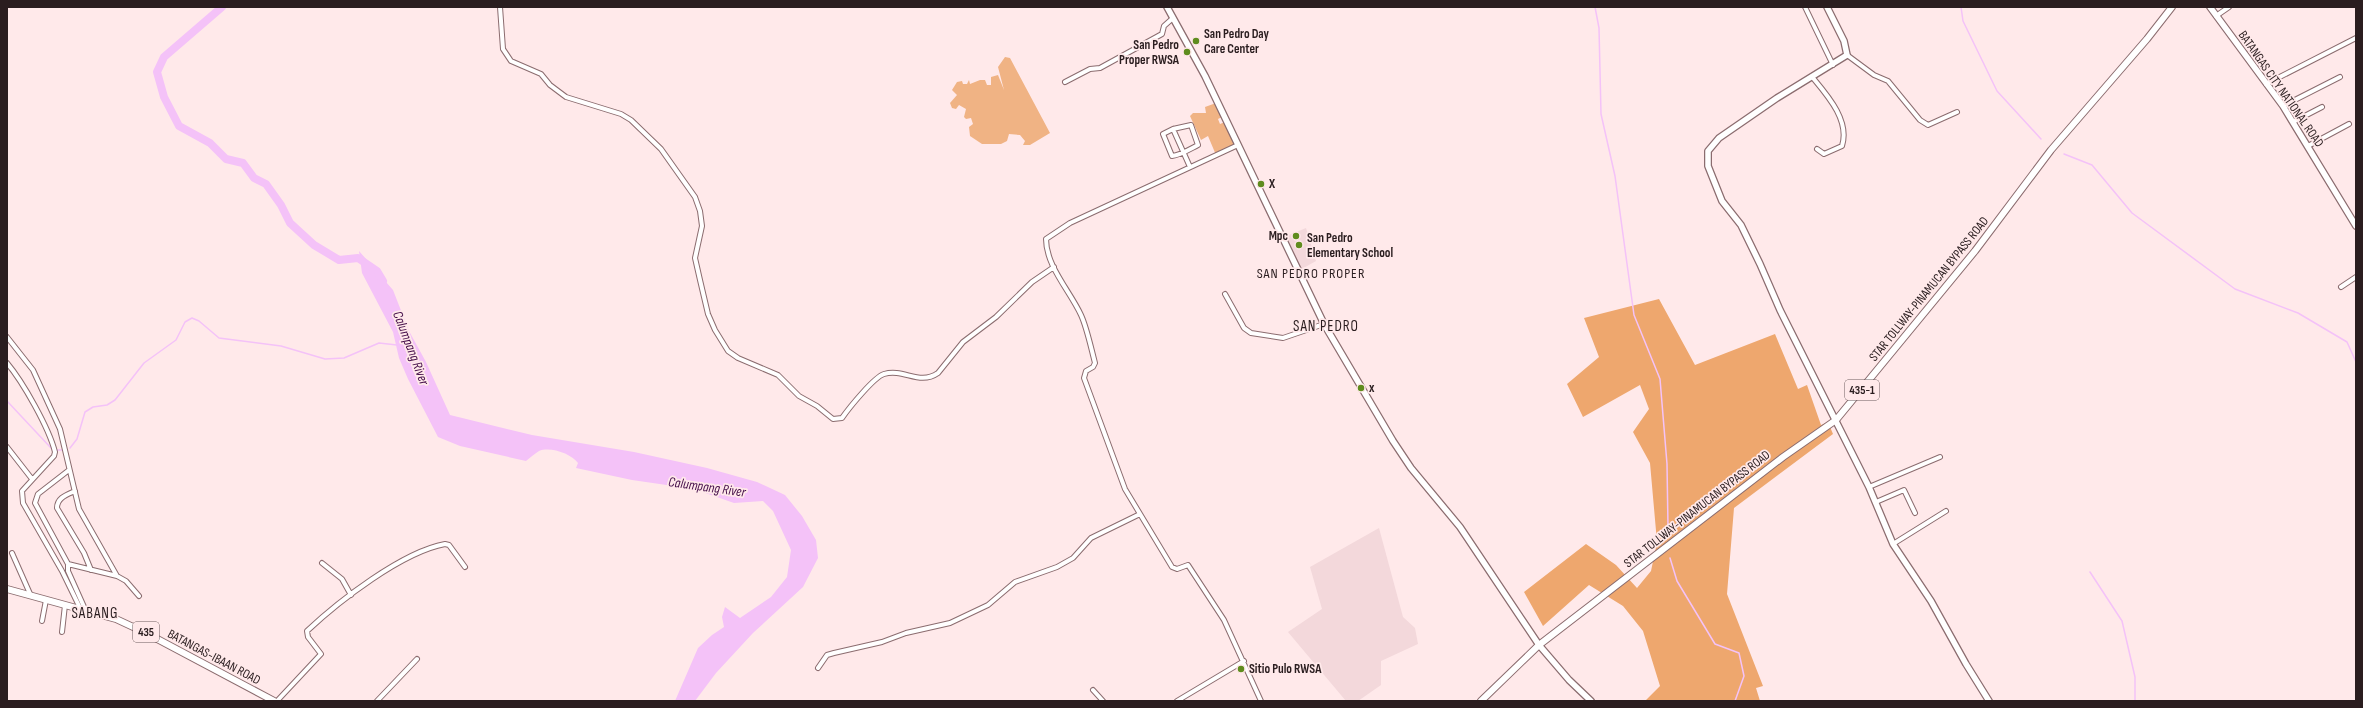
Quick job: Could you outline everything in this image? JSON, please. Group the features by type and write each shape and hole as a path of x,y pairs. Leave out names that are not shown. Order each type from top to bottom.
{"main road":[{"name":"STAR TOLLWAY-PINAMUCAN BYPASS ROAD","path":"1481,701 1539,645 1783,457 1836,420 1975,252 2051,150 2147,39 2172,7"},
{"name":"BATANGAS-IBAAN ROAD","path":"7,589 82,609 139,629 275,701"}],"street":[{"path":"500,7 503,49 511,61 541,74 550,85 566,97 621,114 632,120 661,149 695,197 700,211 702,226 695,258 708,314 715,330 728,351 738,358 778,374 799,396 834,418 842,418 875,379 884,374 893,372 921,379 933,377 938,374 963,342 996,317 1032,282 1054,267"},
{"path":"1167,7 1205,76 1324,324 1393,441 1411,468 1460,527 1539,645 1569,680 1591,701"},
{"path":"1805,7 1833,65"},
{"path":"1827,7 1844,41 1847,55 1874,75 1888,82 1920,120 1928,126 1957,112"},
{"name":"BATANGAS CITY NATIONAL ROAD","path":"2210,7 2283,106 2356,226"},
{"path":"2216,16 2229,7"},
{"path":"1065,82 1090,69 1100,68 1162,34 1164,26 1173,18"},
{"path":"2266,84 2356,38"},
{"path":"1847,55 1813,78 1777,98 1719,138 1710,148 1707,160 1709,173 1722,201 1743,230 1780,310 1876,502 1893,544 1929,597 1989,701"},
{"path":"2283,106 2340,77"},
{"path":"1813,78 1834,106 1844,136 1842,146 1835,150 1824,154 1817,149"},
{"path":"2293,122 2322,106"},
{"path":"2308,146 2349,124"},
{"path":"1191,125 1198,145 1172,156 1163,134 1173,129 1191,125"},
{"path":"1173,129 1190,167"},
{"path":"1238,145 1051,234 1046,239 1046,247 1054,267 1085,324 1095,363 1093,367 1086,371 1084,378 1125,488 1172,567 1177,569 1188,565 1207,591 1244,661 1261,701"},
{"path":"2341,287 2356,277"},
{"path":"1225,294 1244,328 1251,333 1283,338 1324,324"},
{"path":"7,337 33,370 60,429 79,509 117,576"},
{"path":"7,363 17,375 55,452 54,456 32,479 21,494 23,503 82,609"},
{"path":"7,447 32,479"},
{"path":"1869,488 1940,457"},
{"path":"70,470 35,498 36,508 68,564 68,571 82,609"},
{"path":"1876,502 1904,490 1915,513"},
{"path":"75,491 63,496 57,503 57,508 84,553 91,570"},
{"path":"1893,544 1946,511"},
{"path":"818,668 827,655 834,652 882,642 906,633 950,623 988,605 1015,582 1062,564 1073,558 1092,538 1140,514"},
{"path":"275,701 321,654 308,637 307,631 351,595 399,561 440,545 449,545 465,567"},
{"path":"12,553 31,596"},
{"path":"322,563 342,579 351,595"},
{"path":"68,564 117,576 126,581 139,596"},
{"path":"62,571 68,571"},
{"path":"42,621 46,600"},
{"path":"62,632 65,605"},
{"path":"377,701 417,659"},
{"path":"1177,701 1244,661"},
{"path":"1093,690 1103,701"}],"shaded area":[{"path":"1005,57 1010,58 1050,133 1030,145 1023,145 1025,141 1020,135 1009,134 1007,141 1001,144 982,144 970,136 969,127 973,124 971,118 966,119 964,117 966,109 959,105 956,109 952,108 950,103 957,95 952,90 957,82 962,81 963,84 967,84 969,80 970,84 980,80 985,80 987,85 991,85 991,77 998,75 1004,90 998,67"},
{"path":"1216,103 1222,117 1218,119 1220,124 1225,122 1236,145 1216,155 1208,136 1201,140 1190,116 1193,113 1206,113 1205,107"},
{"name":"San Pedro Elementary School","path":"1306,228 1316,261 1300,270 1284,237"},
{"path":"1659,299 1695,365 1775,334 1798,389 1807,385 1821,425 1828,422 1833,434 1734,508 1727,594 1763,686 1756,688 1760,701 1645,701 1660,686 1643,631 1623,606 1589,585 1543,626 1524,592 1586,544 1616,565 1637,588 1651,571 1657,542 1650,463 1633,432 1649,409 1640,385 1583,417 1567,384 1599,357 1584,318"},
{"path":"1379,528 1403,617 1415,628 1418,644 1381,661 1381,685 1358,701 1346,701 1288,632 1322,609 1310,567"}],"water":[{"path":"359,251 393,290 409,331 426,362 450,415 532,435 634,452 707,468 757,482 785,495 802,516 816,540 818,558 803,587 753,633 716,673 695,701 675,701 698,648 712,635 724,627 722,617 725,607 740,618 771,597 787,577 791,550 773,511 763,501 734,503 694,489 632,480 576,468 578,463 575,460 566,454 555,450 539,451 526,461 460,446 438,437 408,379 399,358 393,332 362,273"}],"waterway":[{"name":"Calumpang River","path":"222,7 164,57 157,72 164,97 179,126 210,143 226,159 243,163 254,178 266,184 281,205 290,223 314,245 339,260 358,258 377,271 383,281"},
{"path":"1595,7 1599,28 1601,114 1615,176 1634,315 1660,379 1667,464 1668,527"},
{"path":"1961,7 1963,21 1997,91 2041,139"},
{"path":"2064,154 2092,165 2132,213 2235,289 2298,313 2347,342 2356,362"},
{"path":"70,448 77,439 85,412 93,407 107,405 115,400 144,363 176,340 185,322 192,318 199,321 219,338 281,346 325,359 344,358 379,343 397,345"},
{"path":"7,401 51,448"},
{"path":"56,450 64,450"},
{"path":"1670,558 1677,581 1715,644 1739,653 1744,676 1735,701"},
{"path":"2090,572 2122,621 2135,677 2135,701"}],"place":[{"name":"San Pedro Day Care Center","path":"1196,41"},
{"name":"San Pedro Proper RWSA","path":"1187,52"},
{"name":"X","path":"1261,184"},
{"name":"Mpc","path":"1296,236"},
{"name":"San Pedro Elementary School","path":"1299,245"},
{"name":"x","path":"1361,388"},
{"name":"Sitio Pulo RWSA","path":"1241,669"}],"district":[{"name":"SAN PEDRO PROPER","path":"1311,273"},
{"name":"SAN PEDRO","path":"1326,326"},
{"name":"SABANG","path":"95,613"}]}
